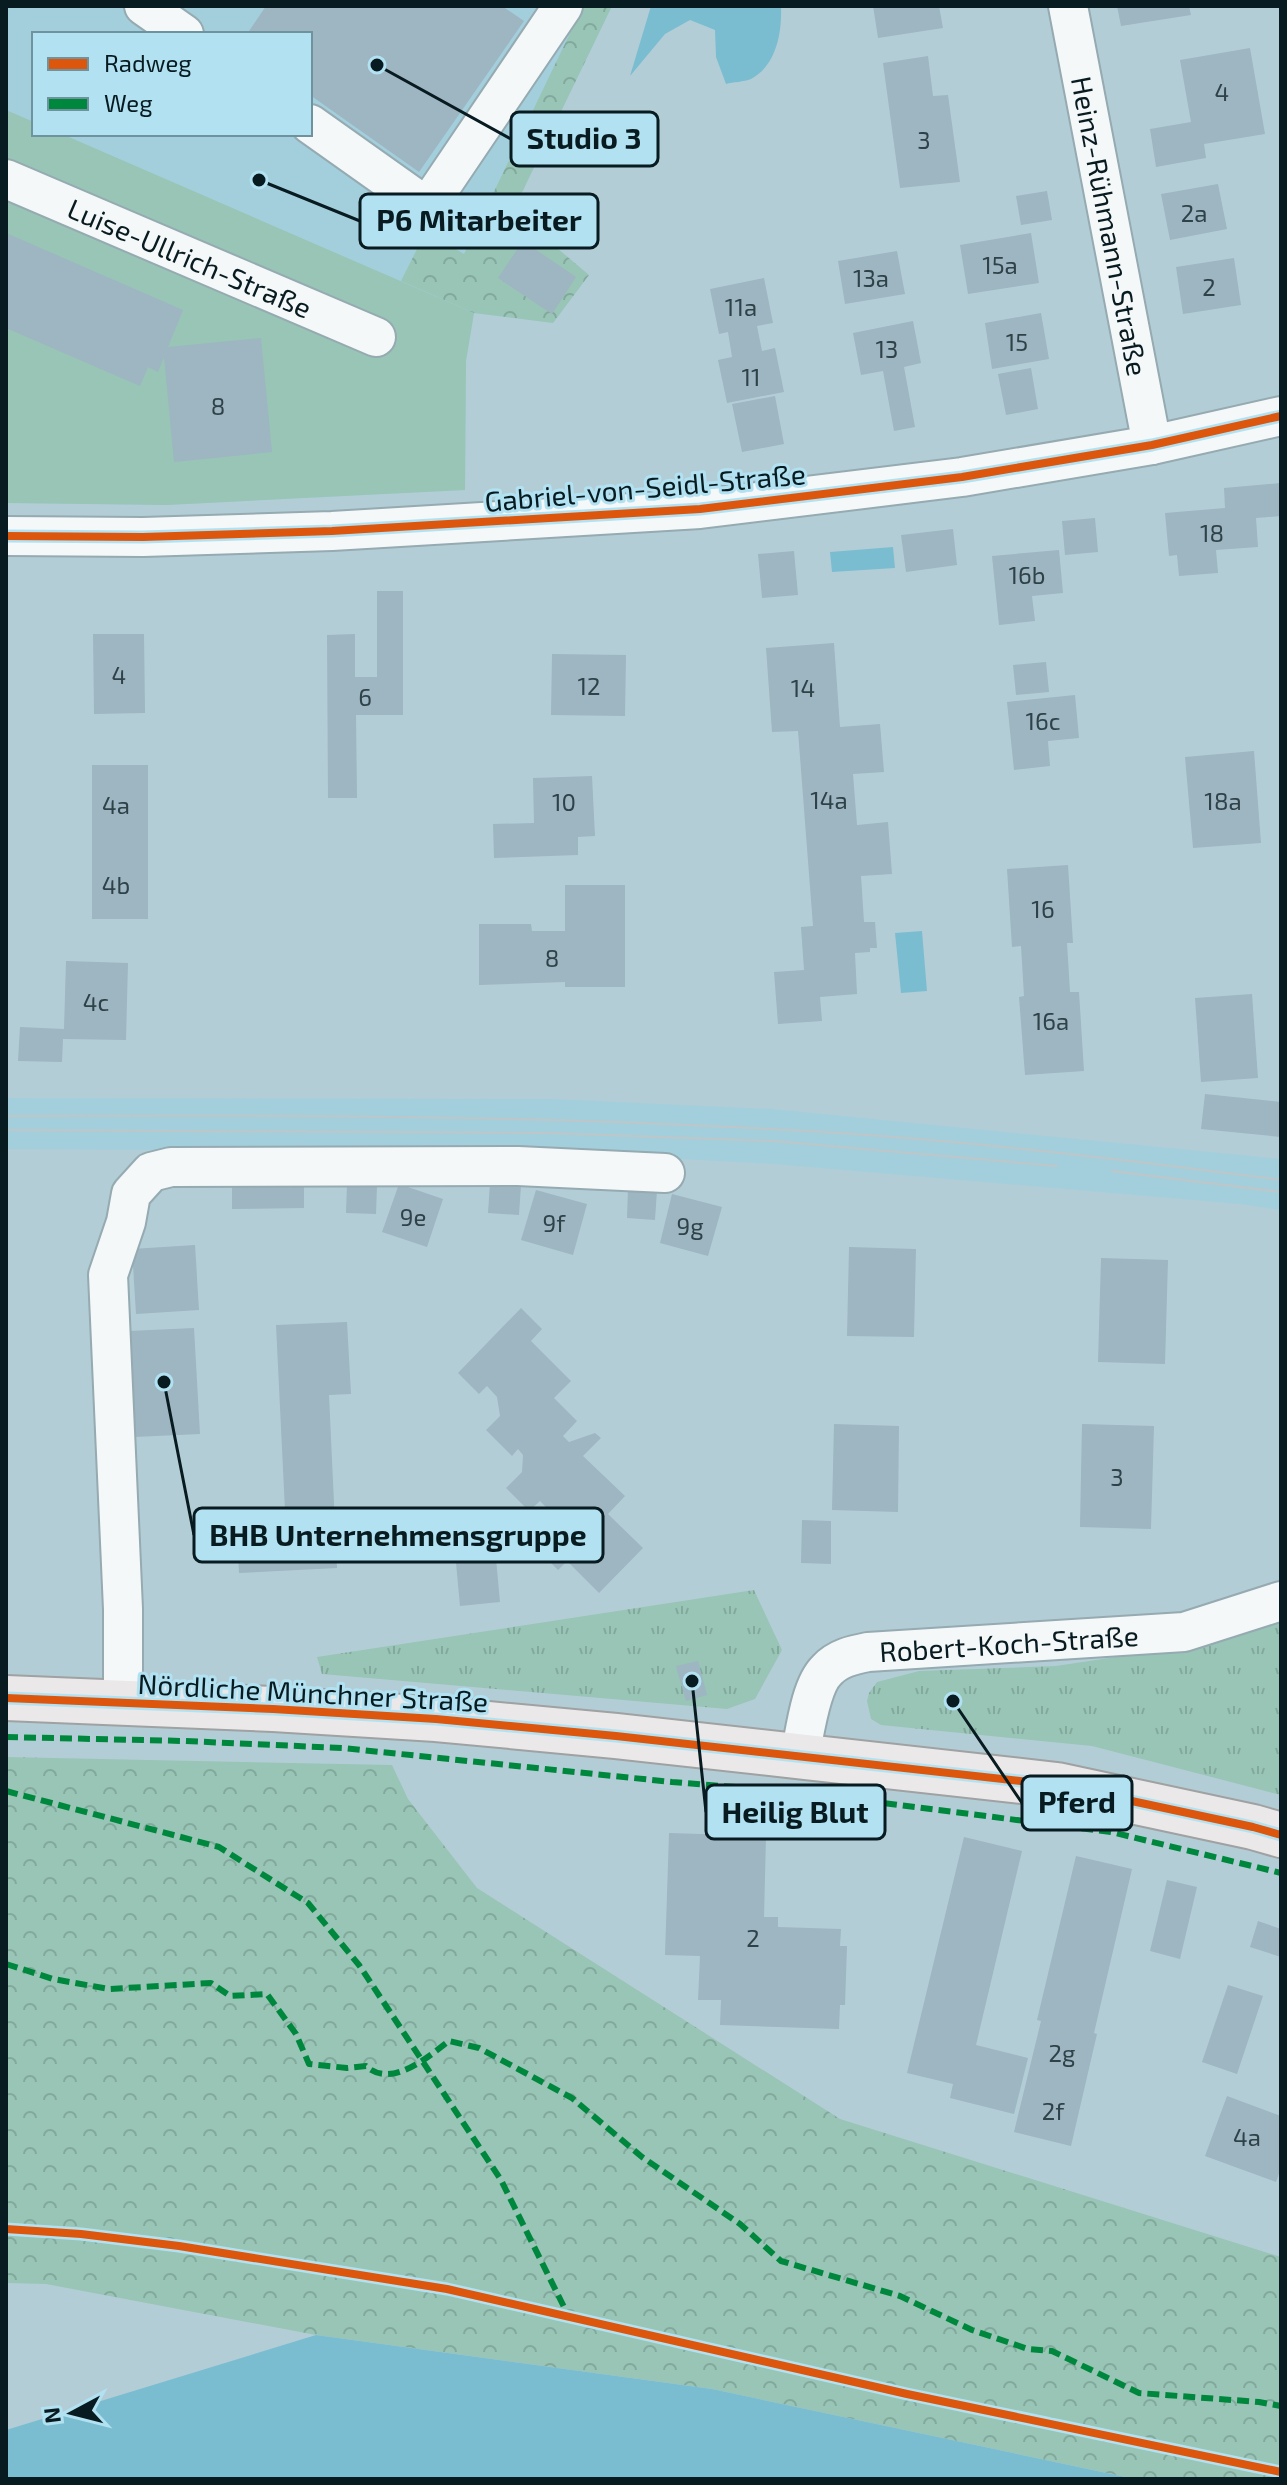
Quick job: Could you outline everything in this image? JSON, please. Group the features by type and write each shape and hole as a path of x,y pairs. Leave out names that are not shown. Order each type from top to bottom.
{"main road":[{"name":"Nördliche Münchner Straße","path":"6,1698 436,1719 800,1756 1057,1785 1281,1835"}],"street":[{"path":"144,6 181,32"},
{"path":"312,125 427,207 563,6"},
{"name":"Heinz-Rühmann-Straße","path":"1068,6 1152,445"},
{"name":"Luise-Ullrich-Straße","path":"6,179 376,337"},
{"name":"Gabriel-von-Seidl-Straße","path":"6,536 143,537 332,531 700,509 917,483 1152,445 1281,416"},
{"path":"123,1703 123,1609 108,1275 126,1222 131,1194 151,1172 171,1167 518,1166 665,1173"},
{"name":"Robert-Koch-Straße","path":"800,1756 809,1710 825,1671 846,1657 868,1652 1184,1632 1281,1601"}],"shaded area":[{"path":"6,6 612,6 513,211 589,275 553,323 474,313 466,361 465,490 167,505 6,503"},
{"path":"651,6 781,6 776,47 760,73 748,80 726,84 716,57 715,30 690,20 665,34 630,76"},
{"path":"893,547 895,568 832,572 830,552"},
{"path":"922,931 927,991 901,993 895,933"},
{"path":"6,1098 552,1099 772,1109 1281,1159 1281,1210 774,1164 551,1152 6,1149"},
{"path":"316,2335 712,2389 1135,2479 6,2479 6,2430"}],"green space":[{"path":"583,6 612,6 513,211 589,275 553,323 474,313 401,281 426,231 464,254"},
{"path":"6,110 32,121 32,136 67,136 474,313 466,361 465,490 167,505 6,503"},
{"path":"754,1590 782,1650 755,1699 727,1709 322,1674 317,1657"},
{"path":"1281,1616 1281,1795 1092,1746 881,1725 871,1719 867,1701 877,1682 919,1671 1056,1666 1195,1645"},
{"path":"6,1757 392,1765 408,1799 477,1888 840,2119 1281,2257 1281,2479 1135,2479 712,2389 316,2335 46,2284 6,2283"}],"building":[{"path":"266,6 502,6 524,21 419,172 312,96 312,32 248,32"},
{"path":"873,6 939,6 943,28 878,38"},
{"path":"1117,6 1189,6 1191,15 1121,26"},
{"path":"1250,48 1265,134 1204,144 1206,158 1156,167 1150,129 1191,122 1180,60"},
{"path":"928,56 933,96 948,95 960,182 900,188 883,63"},
{"path":"1218,184 1227,229 1170,240 1161,194"},
{"path":"1047,191 1052,220 1021,225 1016,196"},
{"path":"6,233 183,310 168,347 261,338 272,452 174,462 164,357 158,372 148,367 140,386 6,328"},
{"path":"1031,233 1039,283 968,294 960,245"},
{"path":"523,241 576,277 552,314 498,278"},
{"path":"897,251 905,294 845,304 838,261"},
{"path":"1234,258 1241,305 1183,314 1176,267"},
{"path":"764,278 773,323 757,326 762,351 775,348 784,392 727,403 718,360 732,357 728,332 719,334 710,289"},
{"path":"1041,313 1049,359 992,369 985,323"},
{"path":"913,321 921,363 904,367 915,427 894,431 883,371 861,375 853,333"},
{"path":"1031,368 1038,409 1006,415 998,374"},
{"path":"775,396 784,444 742,452 732,404"},
{"path":"1281,483 1281,516 1256,518 1258,547 1216,550 1218,573 1179,576 1177,555 1169,556 1165,513 1225,508 1224,488"},
{"path":"1095,518 1098,552 1065,555 1062,521"},
{"path":"953,529 957,565 906,572 901,535"},
{"path":"1059,550 1063,593 1032,596 1035,621 999,625 992,556"},
{"path":"794,551 798,595 762,598 758,554"},
{"path":"377,591 403,591 403,715 356,715 357,798 328,798 327,635 355,634 355,677 377,677"},
{"path":"93,634 144,634 145,713 94,714"},
{"path":"834,643 840,727 880,724 884,772 853,774 857,825 888,822 892,874 861,876 864,922 875,922 877,948 855,953 857,994 820,997 822,1021 778,1024 774,972 804,970 801,927 813,926 798,731 772,732 766,648"},
{"path":"552,654 626,655 625,716 551,715"},
{"path":"1046,662 1049,692 1016,695 1013,665"},
{"path":"1075,695 1079,738 1048,741 1050,766 1014,770 1007,702"},
{"path":"1254,751 1261,843 1193,848 1185,757"},
{"path":"92,765 148,765 148,919 92,919"},
{"path":"592,776 595,836 578,837 578,855 494,858 493,824 534,823 533,778"},
{"path":"1068,865 1073,943 1067,943 1070,992 1079,992 1084,1071 1025,1075 1019,997 1024,996 1021,946 1012,947 1007,869"},
{"path":"565,885 625,885 625,987 565,987 565,982 479,985 479,924 531,924 532,931 565,931"},
{"path":"66,961 128,963 126,1040 63,1039 62,1062 18,1061 20,1027 64,1029"},
{"path":"1252,994 1258,1078 1201,1082 1195,998"},
{"path":"1205,1094 1281,1102 1281,1137 1201,1129"},
{"path":"304,1180 304,1208 232,1209 232,1181"},
{"path":"490,1183 521,1185 519,1215 488,1213"},
{"path":"347,1184 377,1186 376,1214 346,1213"},
{"path":"399,1184 443,1199 427,1247 382,1232"},
{"path":"628,1188 657,1190 655,1220 627,1218"},
{"path":"536,1190 587,1204 573,1255 521,1240"},
{"path":"672,1194 722,1207 708,1256 660,1243"},
{"path":"195,1245 199,1310 136,1314 132,1249"},
{"path":"849,1247 916,1249 914,1337 847,1336"},
{"path":"1101,1258 1168,1260 1165,1364 1098,1362"},
{"path":"521,1308 542,1329 531,1341 571,1381 554,1398 577,1421 563,1436 569,1442 595,1433 601,1438 583,1456 625,1496 608,1514 643,1548 599,1593 567,1561 558,1570 535,1547 551,1531 551,1512 540,1501 529,1511 506,1488 522,1472 523,1455 518,1449 512,1456 486,1430 500,1416 497,1397 487,1386 479,1394 458,1373"},
{"path":"347,1322 351,1394 329,1395 337,1568 239,1573 237,1533 286,1531 276,1325"},
{"path":"194,1328 200,1434 134,1437 129,1331"},
{"path":"834,1424 899,1426 898,1512 832,1510"},
{"path":"1082,1424 1154,1426 1151,1529 1080,1527"},
{"path":"492,1515 500,1602 460,1606 452,1519"},
{"path":"802,1520 831,1521 831,1564 801,1563"},
{"path":"698,1661 707,1695 686,1701 676,1666"},
{"path":"669,1833 766,1836 764,1917 778,1917 778,1927 841,1929 840,1946 847,1946 845,2005 840,2005 839,2029 720,2025 721,2000 698,2000 700,1956 665,1955"},
{"path":"964,1837 1022,1851 976,2045 1028,2058 1014,2114 950,2098 953,2084 907,2073"},
{"path":"1076,1856 1132,1869 1071,2146 1014,2132"},
{"path":"1167,1880 1197,1887 1180,1959 1150,1951"},
{"path":"1258,1921 1281,1929 1281,1957 1250,1947"},
{"path":"1228,1985 1263,1996 1237,2074 1202,2062"},
{"path":"1227,2096 1281,2116 1281,2168 1276,2182 1205,2156"}],"tram line":[{"path":"6,1116 483,1118 674,1124 962,1143 1281,1180"},
{"path":"6,1130 549,1133 773,1141 1057,1166"},
{"path":"1112,1171 1281,1192"}],"marked path":[{"path":"6,1737 342,1748 797,1792 1111,1832 1281,1873"},
{"path":"6,1791 219,1847 308,1903 359,1965 501,2180 568,2315"},
{"path":"6,1964 53,1979 109,1989 211,1983 230,1996 267,1994 296,2034 309,2064 347,2068 366,2066 387,2074 409,2068 449,2041 479,2048 572,2098 642,2157 740,2224 781,2261 900,2296 972,2330 1028,2349 1052,2351 1139,2393 1281,2406"}],"cycle path":[{"path":"6,536 143,537 332,531 700,509 962,477 1152,445 1281,416"},
{"path":"6,1698 436,1719 616,1736 1057,1785 1281,1835"},
{"path":"6,2229 179,2246 447,2289 907,2394 1281,2472"}],"place":[{"name":"Studio 3","path":"377,65"},
{"name":"P6 Mitarbeiter","path":"259,180"},
{"name":"BHB Unternehmensgruppe","path":"164,1382"},
{"name":"Heilig Blut","path":"692,1681"},
{"name":"Pferd","path":"953,1701"}]}
